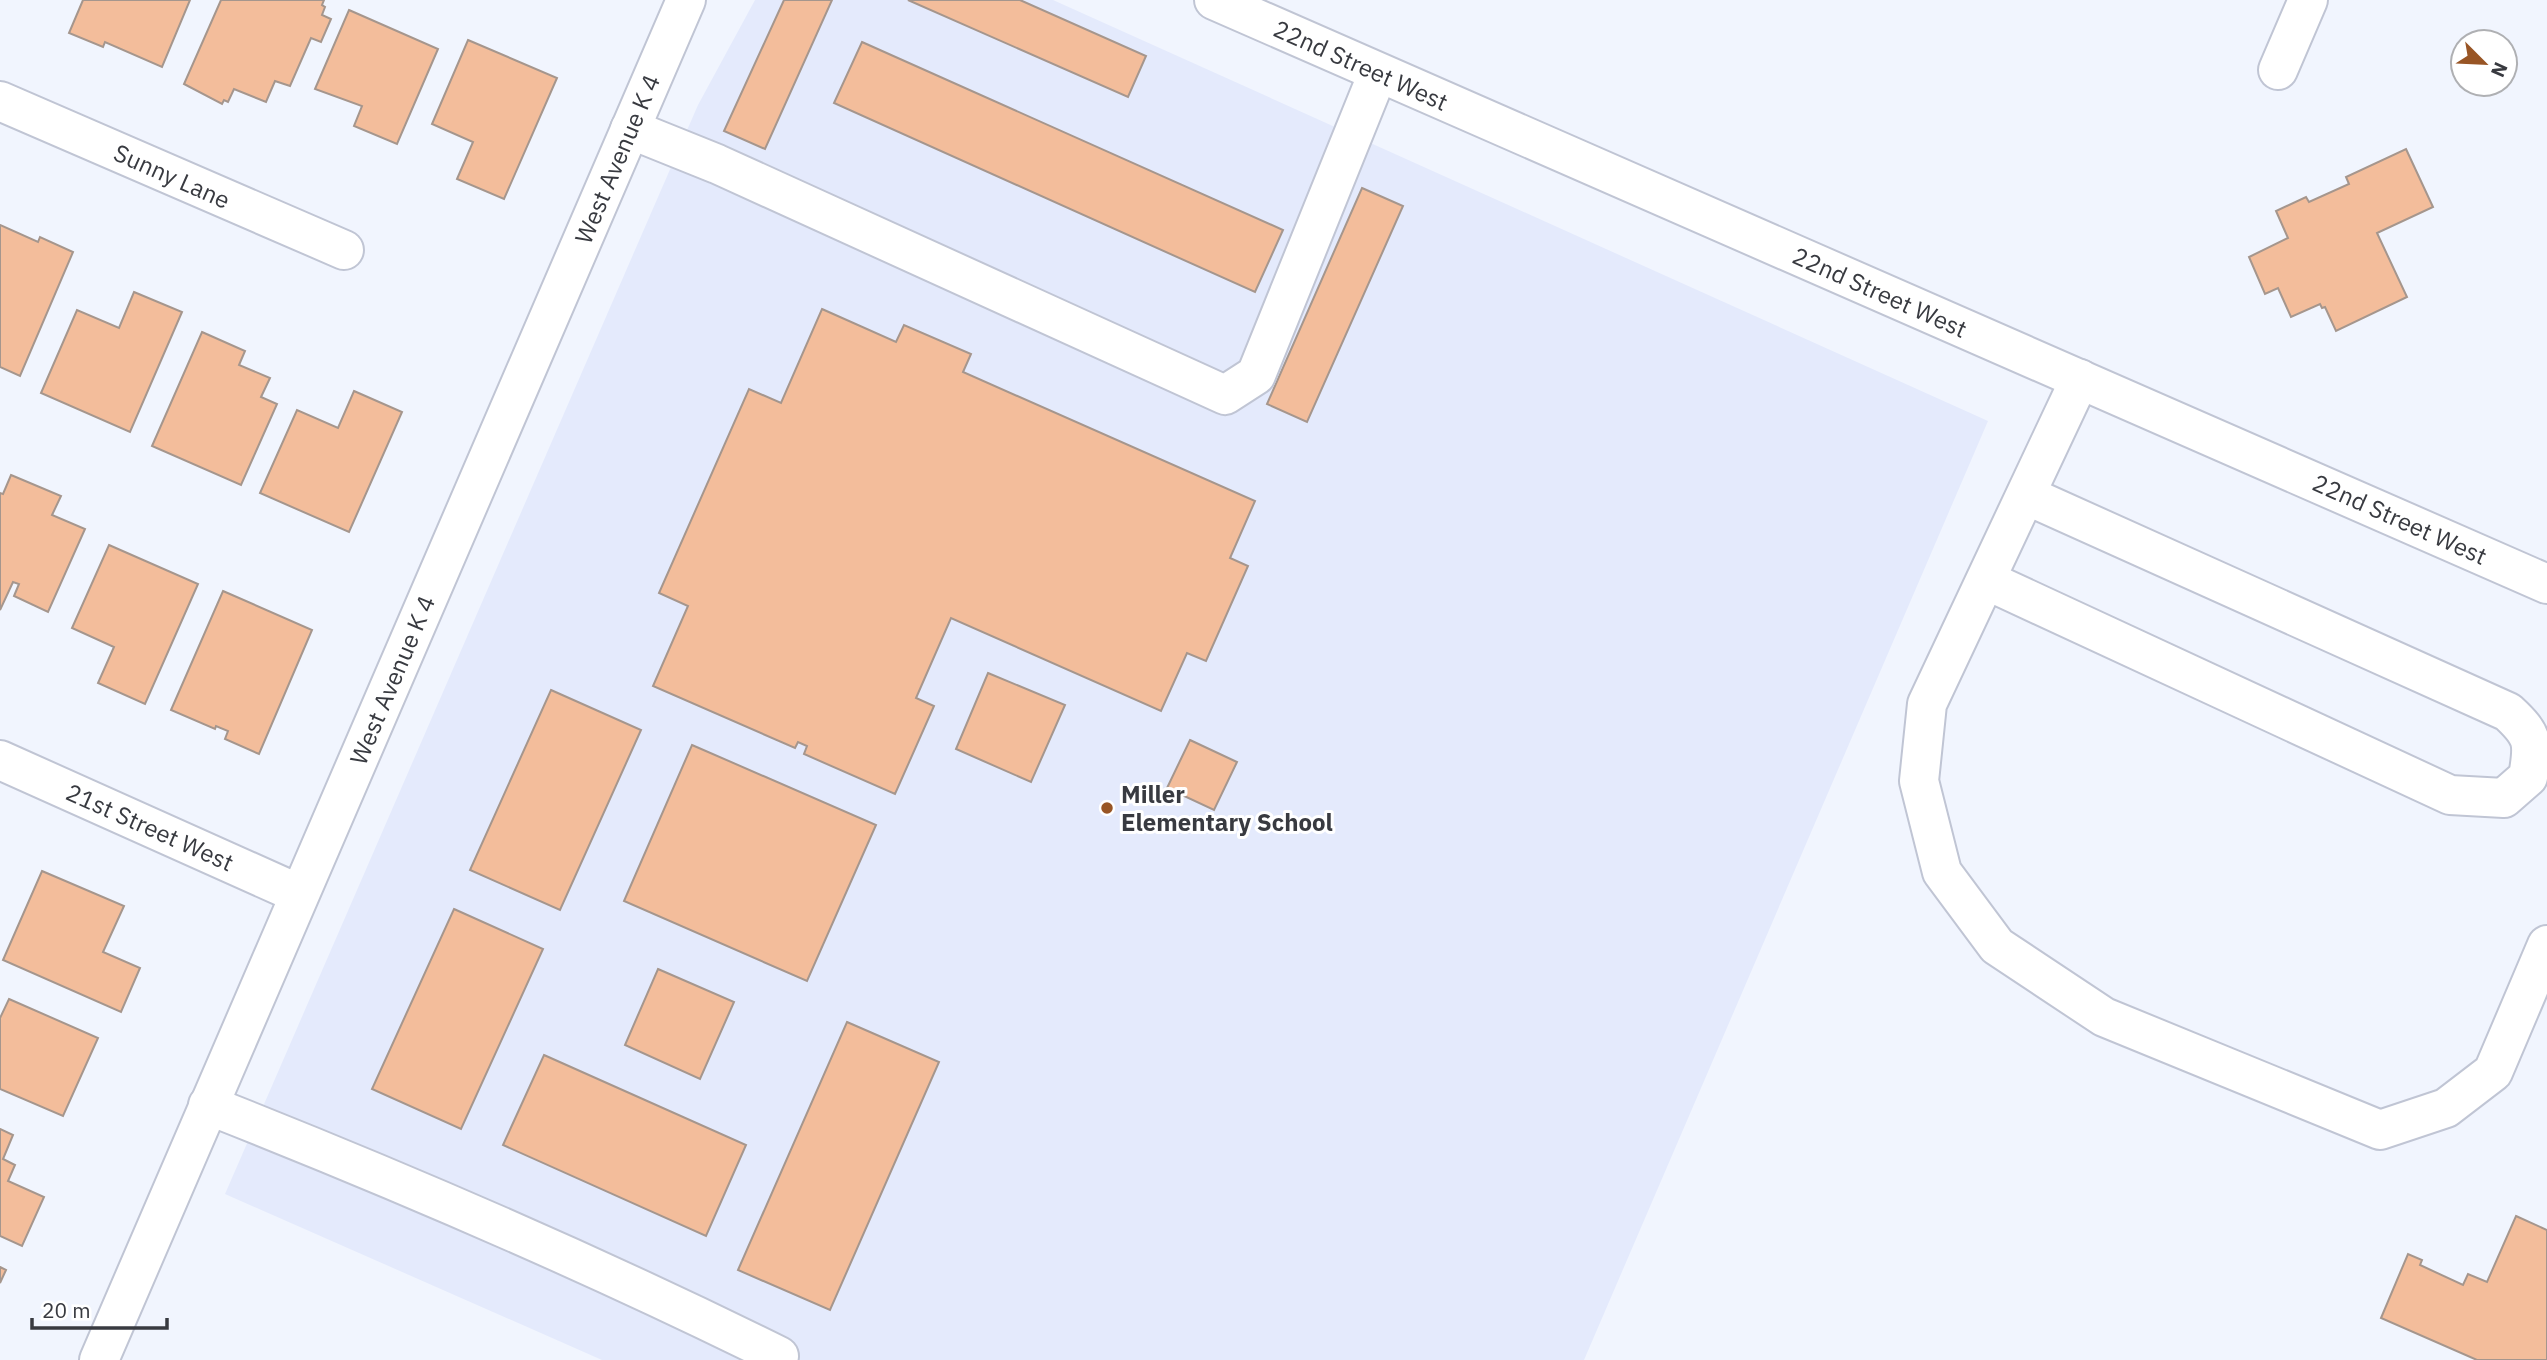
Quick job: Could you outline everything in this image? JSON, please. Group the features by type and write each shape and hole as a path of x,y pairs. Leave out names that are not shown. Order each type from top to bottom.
{"street":[{"name":"West Avenue K 4","path":"99,1360 685,0"},
{"name":"22nd Street West","path":"1214,0 2547,584"},
{"path":"2278,71 2308,0"},
{"path":"630,129 717,164 1225,395 1256,375 1378,73"},
{"name":"Sunny Lane","path":"0,101 344,250"},
{"path":"2080,379 1927,704 1919,781 1942,872 1997,946 2104,1017 2380,1130 2446,1108 2493,1072 2547,945"},
{"path":"1986,580 2449,795 2504,797 2528,777 2533,748 2525,727 2508,712 2026,495"},
{"name":"21st Street West","path":"0,760 299,894"},
{"path":"208,1105 344,1159 706,1320 779,1356"}],"shaded area":[{"name":"Miller Elementary School","path":"755,0 1053,0 1988,421 1584,1360 602,1360 225,1194 698,105"}],"building":[{"path":"83,0 190,0 162,67 105,42 103,47 69,33"},
{"path":"221,0 324,0 322,15 331,19 321,42 311,38 290,86 275,81 266,102 234,89 228,102 224,100 222,104 184,84"},
{"path":"784,0 832,0 765,149 724,131"},
{"path":"908,0 1020,0 1146,56 1128,97"},
{"path":"349,10 438,49 397,144 354,126 362,106 315,89"},
{"path":"468,40 557,78 504,199 457,179 473,142 432,124"},
{"path":"862,42 1283,230 1255,292 834,103"},
{"path":"2406,149 2433,207 2377,233 2407,297 2336,331 2325,307 2322,308 2320,304 2291,317 2278,288 2265,294 2249,257 2288,238 2276,211 2306,197 2309,202 2349,184 2346,177"},
{"path":"1362,188 1403,206 1307,422 1267,404"},
{"path":"0,225 38,242 40,237 73,252 20,376 0,367"},
{"path":"134,292 182,312 130,432 41,393 77,310 119,328"},
{"path":"822,309 896,342 904,325 971,354 963,372 1255,501 1230,558 1248,566 1206,661 1187,653 1161,711 951,618 916,698 934,706 895,794 804,754 807,746 798,742 795,748 653,686 688,606 659,593 749,389 781,403"},
{"path":"202,332 245,351 239,365 270,378 261,397 277,404 241,485 152,446"},
{"path":"354,391 402,412 349,532 260,493 297,410 338,428"},
{"path":"11,475 61,496 52,515 85,529 48,612 14,596 19,584 13,582 0,610 0,493 3,494"},
{"path":"109,545 198,584 145,704 98,683 114,647 72,628"},
{"path":"223,591 312,630 259,754 225,739 228,731 216,726 215,729 171,710"},
{"path":"988,673 1065,705 1031,782 956,749"},
{"path":"551,690 641,730 560,910 470,870"},
{"path":"1190,740 1237,762 1214,810 1167,788"},
{"path":"692,745 876,825 807,981 624,901"},
{"path":"42,871 124,906 103,952 140,968 121,1012 3,960"},
{"path":"454,909 543,949 461,1129 372,1089"},
{"path":"658,969 734,1002 700,1079 625,1045"},
{"path":"9,999 98,1038 63,1116 0,1089 0,1018"},
{"path":"847,1022 939,1062 830,1310 738,1270"},
{"path":"544,1055 746,1145 706,1236 503,1145"},
{"path":"0,1129 13,1135 3,1159 15,1165 8,1181 44,1197 22,1246 0,1236"},
{"path":"2516,1216 2547,1230 2547,1360 2477,1360 2381,1318 2408,1254 2422,1260 2420,1265 2463,1285 2468,1274 2487,1282"},
{"path":"0,1267 6,1270 0,1283"}],"place":[{"name":"Miller Elementary School","path":"1107,808"}]}
